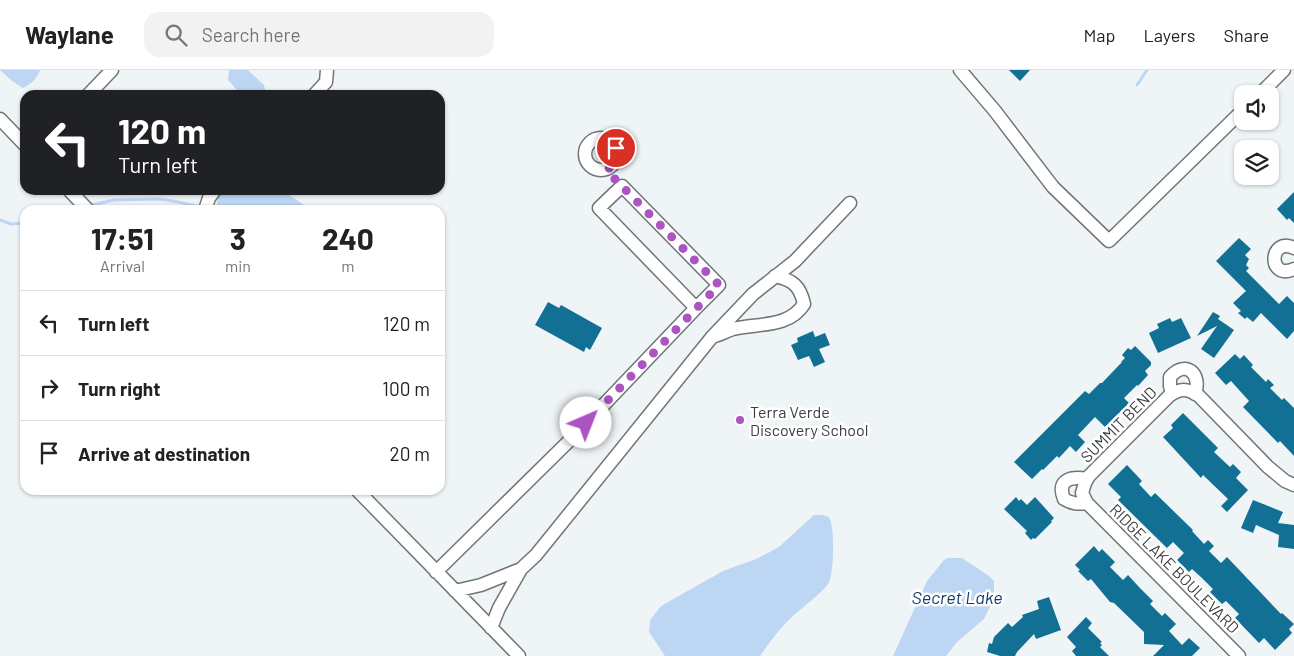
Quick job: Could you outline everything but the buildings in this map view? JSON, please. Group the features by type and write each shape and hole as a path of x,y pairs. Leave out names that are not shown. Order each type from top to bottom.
{"street":[{"path":"93,90 112,70"},
{"path":"319,90 326,82 327,70"},
{"path":"960,70 995,111 1052,187 1109,241 1234,119"},
{"path":"1269,85 1284,70"},
{"path":"0,119 20,140"},
{"path":"436,572 573,437 719,285 606,170"},
{"path":"622,186 599,208 696,308"},
{"path":"74,195 83,205"},
{"path":"491,628 499,608 521,569 536,555 712,337 754,294 795,261 850,204"},
{"path":"1294,248 1282,247 1274,258 1279,269 1287,271 1294,269"},
{"path":"712,337 733,329 773,324 790,318 800,311 804,304 798,288 785,278 775,276"},
{"name":"SUMMIT BEND","path":"1087,479 1076,477 1062,484 1061,489 1064,499 1070,503 1087,503 1082,493 1084,483 1097,467 1172,394 1183,389 1196,394 1197,379 1192,371 1187,368 1177,370 1170,377 1172,394"},
{"path":"1196,394 1268,467 1285,481 1294,485"},
{"path":"362,495 518,656"},
{"name":"RIDGE LAKE BOULEVARD","path":"1087,503 1239,656"},
{"path":"455,591 481,585 521,569"}],"water":[{"path":"0,70 40,70 33,81 23,88"},
{"path":"229,70 248,70 264,85 265,90 237,90 228,80"},
{"path":"289,195 304,205 217,205 218,196"},
{"path":"814,515 829,517 831,522 833,549 829,582 783,626 760,656 665,656 649,632 650,620 661,606 723,571 756,559 779,547"},
{"name":"Secret Lake","path":"948,558 962,558 994,581 994,598 984,619 957,642 946,656 893,656 927,581 944,560"}],"waterway":[{"path":"1137,85 1147,70"},
{"path":"92,205 114,200 158,199 192,205"},
{"path":"0,220 11,224 20,223"}],"place":[{"name":"Terra Verde Discovery School","path":"740,420"}],"route":[{"path":"586,423 719,285 606,170 615,163 618,153 616,148"}]}
